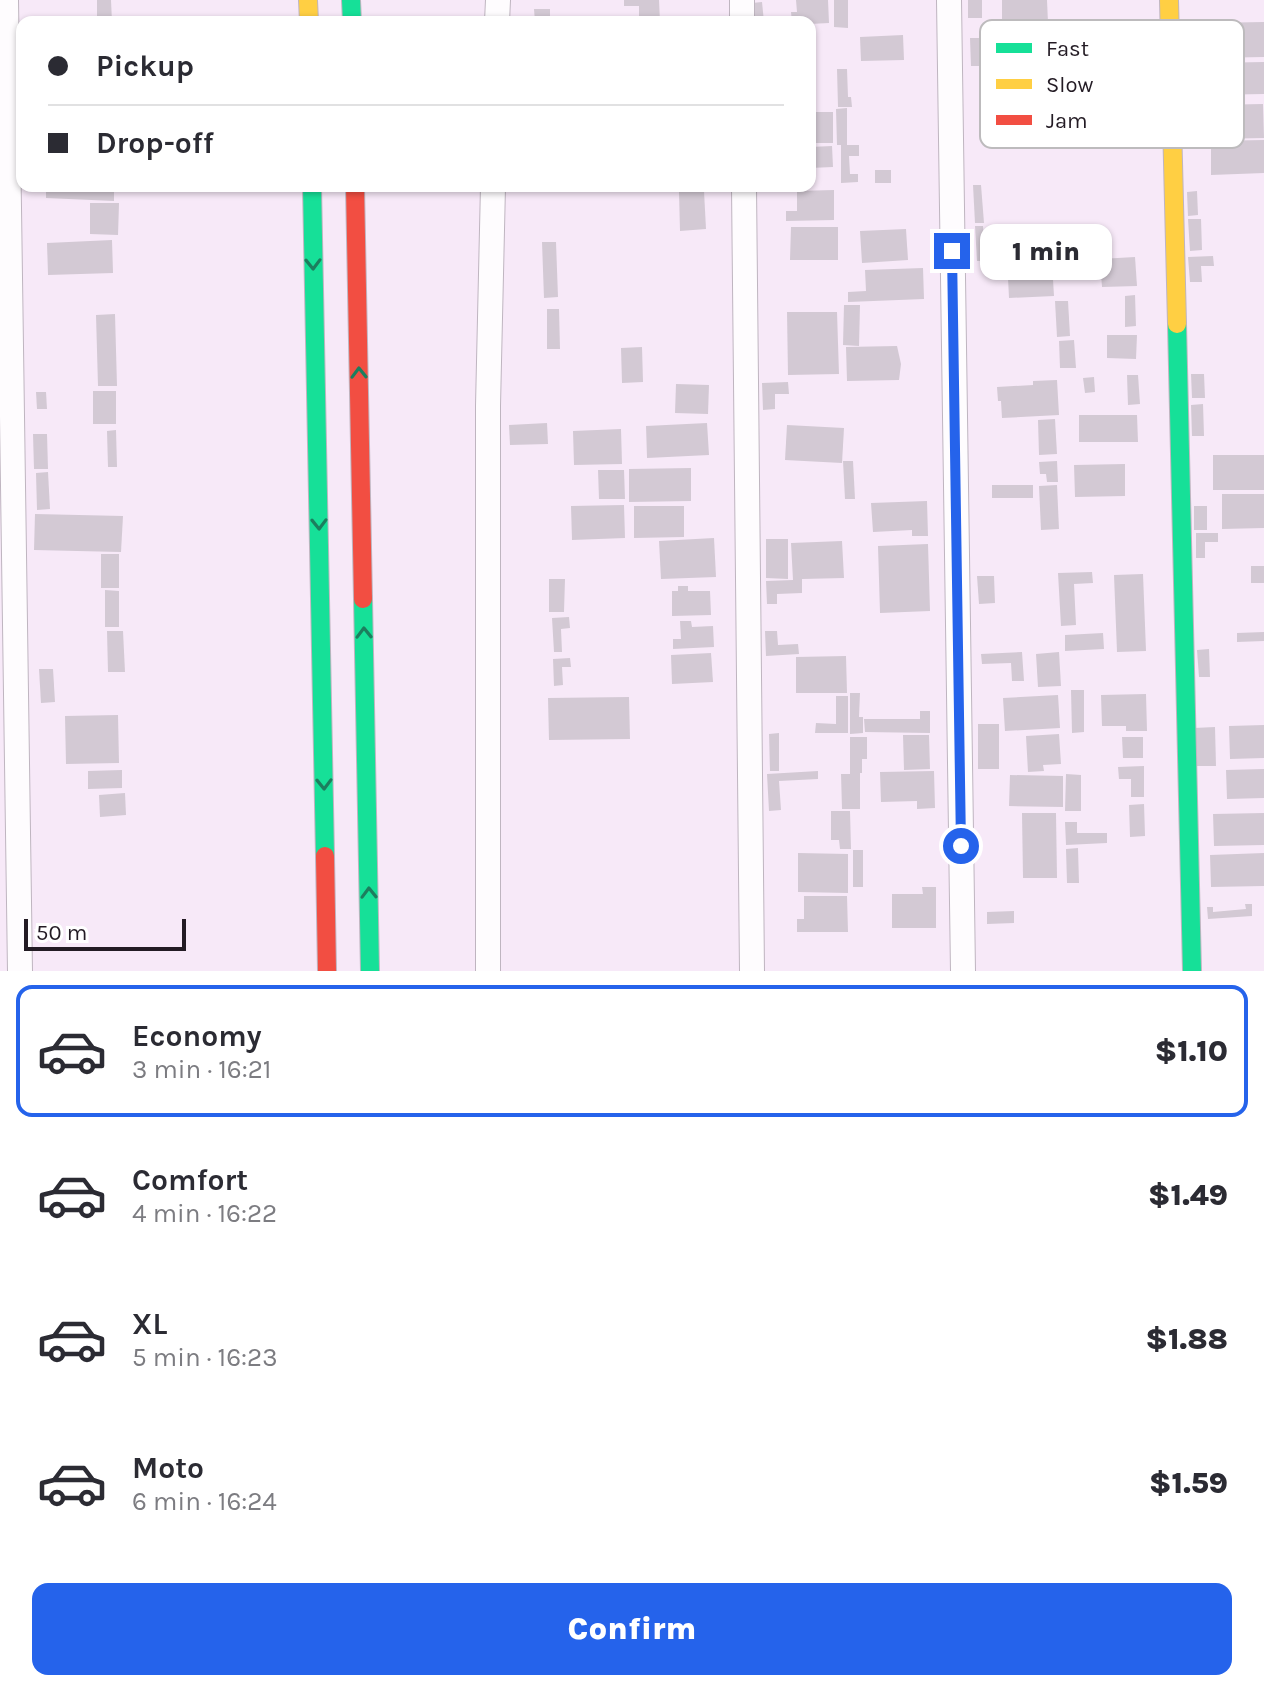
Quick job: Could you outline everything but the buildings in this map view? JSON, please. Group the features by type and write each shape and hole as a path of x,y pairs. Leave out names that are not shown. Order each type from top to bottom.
{"main road":[{"path":"1169,0 1169,20"},
{"path":"1173,148 1192,971"},
{"path":"312,192 327,971"},
{"path":"355,192 370,971"}],"street":[{"path":"6,0 20,971"},
{"path":"949,0 963,971"},
{"path":"488,971 488,406 493,192"},
{"path":"744,192 752,971"}],"traffic: fast":[{"path":"351,0 352,16"},
{"path":"312,192 325,856"},
{"path":"1177,324 1192,971"},
{"path":"363,599 370,971"}],"traffic: slow":[{"path":"308,0 309,16"},
{"path":"1169,0 1169,20"},
{"path":"1173,148 1177,324"}],"traffic: jam":[{"path":"355,192 363,599"},
{"path":"325,856 327,971"}],"route":[{"path":"952,251 961,846"}]}
